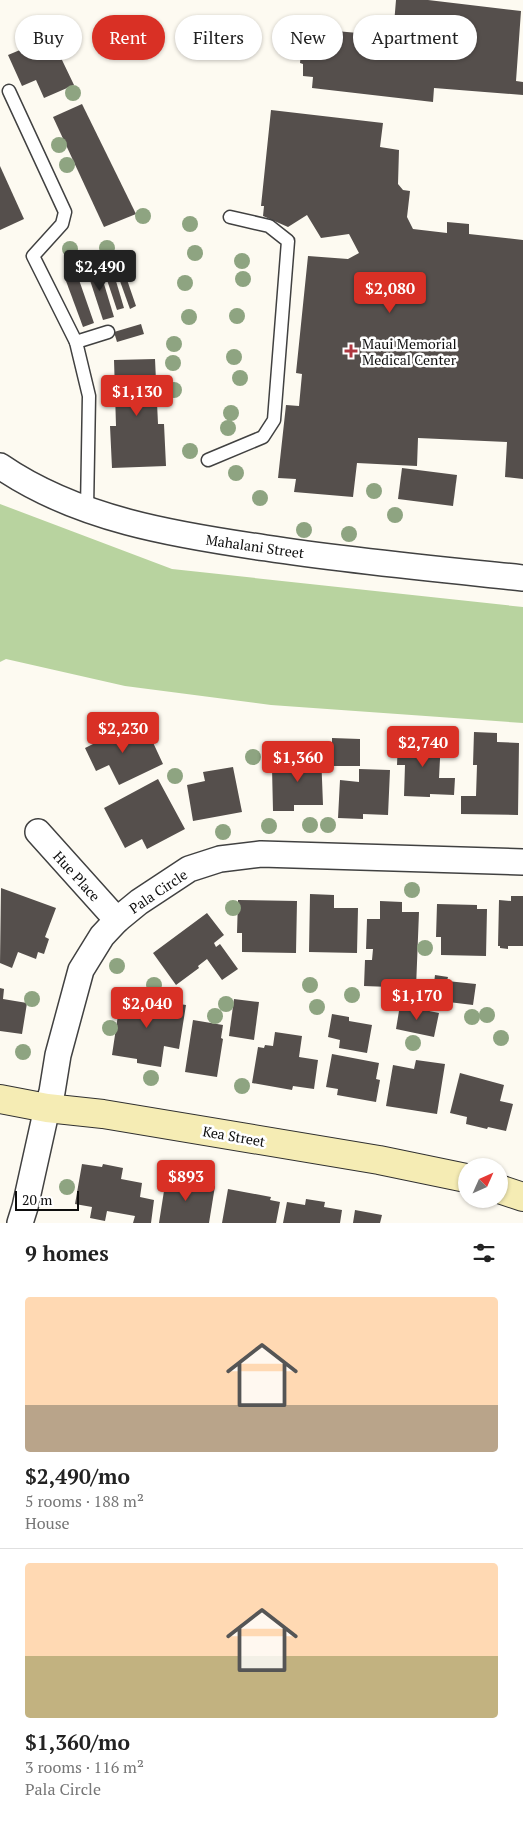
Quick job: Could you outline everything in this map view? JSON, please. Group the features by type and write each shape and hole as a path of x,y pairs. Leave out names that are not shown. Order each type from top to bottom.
{"street":[{"name":"Mahalani Street","path":"0,466 37,488 87,509 146,526 200,538 308,554 523,578"},
{"name":"Hue Place","path":"38,832 117,920"},
{"name":"Pala Circle","path":"20,1223 52,1092 58,1054 81,970 102,936 117,920 139,902 189,869 220,859 261,854 523,862"},
{"name":"Kea Street","path":"0,1099 47,1108 104,1114 379,1160 458,1176"},
{"path":"508,1191 523,1197"}],"lane":[{"path":"10,92 66,212 62,224 33,256 76,342 89,396 87,509"},
{"path":"208,460 263,437 274,420 288,242 269,226 230,217"},
{"path":"76,342 108,332"}],"green space":[{"path":"0,504 172,569 523,607 523,723 271,705 125,686 6,659 0,662"}],"building":[{"path":"396,0 428,0 521,11 516,81 523,82 523,95 434,88 433,102 312,88 313,77 303,76 303,64 300,63 300,60 343,60 343,32 353,33 353,60 477,60 477,15 395,15"},
{"path":"15,52 15,60 62,60 74,85 44,98 36,80 22,86 8,55"},
{"path":"82,104 136,214 104,227 53,117"},
{"name":"Maui Memorial Medical Center","path":"271,110 383,123 380,147 399,150 398,184 403,190 410,191 407,217 413,229 447,233 447,222 469,224 469,234 523,240 523,479 505,477 507,442 418,438 417,466 357,463 353,497 294,492 296,479 278,478 286,405 299,406 302,374 296,373 308,256 348,259 359,253 349,234 321,238 307,215 288,227 263,216 264,206 261,206"},
{"path":"0,166 24,219 0,230"},
{"path":"98,264 114,317 103,320 86,268"},
{"path":"123,268 136,306 130,309 116,270"},
{"path":"113,271 124,308 117,310 105,274"},
{"path":"78,277 94,323 83,327 66,281"},
{"path":"141,324 144,334 117,342 114,332"},
{"path":"155,359 158,424 164,424 166,466 112,468 110,426 116,426 114,360"},
{"path":"402,468 457,475 453,506 398,499"},
{"path":"125,721 134,743 150,736 163,764 119,785 109,765 96,771 85,748 97,742 94,736"},
{"path":"474,732 497,733 497,742 519,743 518,815 461,814 461,796 476,796 477,765 473,765"},
{"path":"332,738 360,739 360,766 332,766"},
{"path":"398,739 441,740 439,778 455,778 454,795 430,794 430,797 404,796 405,765 397,765"},
{"path":"321,753 323,805 294,805 294,811 273,811 272,768 291,768 290,754"},
{"path":"233,767 242,812 193,821 187,785 205,781 203,772"},
{"path":"359,769 390,770 388,815 363,814 363,819 338,818 340,780 359,782"},
{"path":"158,779 185,829 147,849 142,839 125,848 104,808"},
{"path":"1,888 56,908 45,937 49,939 44,954 38,952 36,959 18,952 12,968 0,963"},
{"path":"310,894 334,895 334,908 358,908 357,953 309,952"},
{"path":"511,896 523,896 523,946 508,946 508,949 500,948 498,946 499,900 511,901"},
{"path":"238,900 297,901 296,953 242,952 242,933 237,933"},
{"path":"380,901 402,902 402,912 419,912 416,988 364,986 365,960 372,960 373,949 366,949 367,919 380,919"},
{"path":"437,904 477,905 477,909 487,909 486,956 441,955 441,937 436,937"},
{"path":"207,913 224,935 214,943 216,947 220,944 238,969 222,980 207,959 198,966 199,968 176,985 153,953"},
{"path":"435,975 448,977 447,981 476,984 473,1005 432,1000"},
{"path":"0,988 4,989 3,999 27,1003 22,1034 0,1031"},
{"path":"121,995 186,1005 179,1049 164,1046 161,1067 137,1063 137,1059 112,1055"},
{"path":"234,999 259,1002 254,1040 229,1036"},
{"path":"400,1005 439,1013 434,1037 396,1029"},
{"path":"332,1014 349,1017 349,1021 372,1025 367,1053 339,1048 340,1040 328,1037"},
{"path":"193,1020 223,1025 221,1038 223,1039 217,1077 185,1072"},
{"path":"275,1032 302,1036 299,1057 318,1060 314,1089 293,1086 292,1090 252,1083 258,1047 264,1048 265,1045 273,1046"},
{"path":"332,1054 379,1063 376,1079 380,1080 376,1102 337,1095 338,1089 326,1087"},
{"path":"416,1060 445,1064 437,1114 386,1106 393,1065 414,1069"},
{"path":"460,1073 504,1085 500,1101 513,1104 506,1131 466,1124 467,1117 450,1113"},
{"path":"82,1164 102,1167 103,1164 123,1168 121,1179 142,1183 140,1197 154,1200 151,1223 133,1223 135,1216 107,1211 105,1221 90,1218 92,1207 75,1204"},
{"path":"166,1178 215,1186 209,1223 159,1223"},
{"path":"228,1189 271,1197 270,1200 280,1202 276,1223 222,1223"},
{"path":"306,1199 325,1202 324,1207 342,1210 340,1223 283,1223 287,1202 305,1205"},
{"path":"355,1210 382,1215 380,1223 353,1223"}],"place":[{"name":"Maui Memorial Medical Center","path":"351,351"}]}
